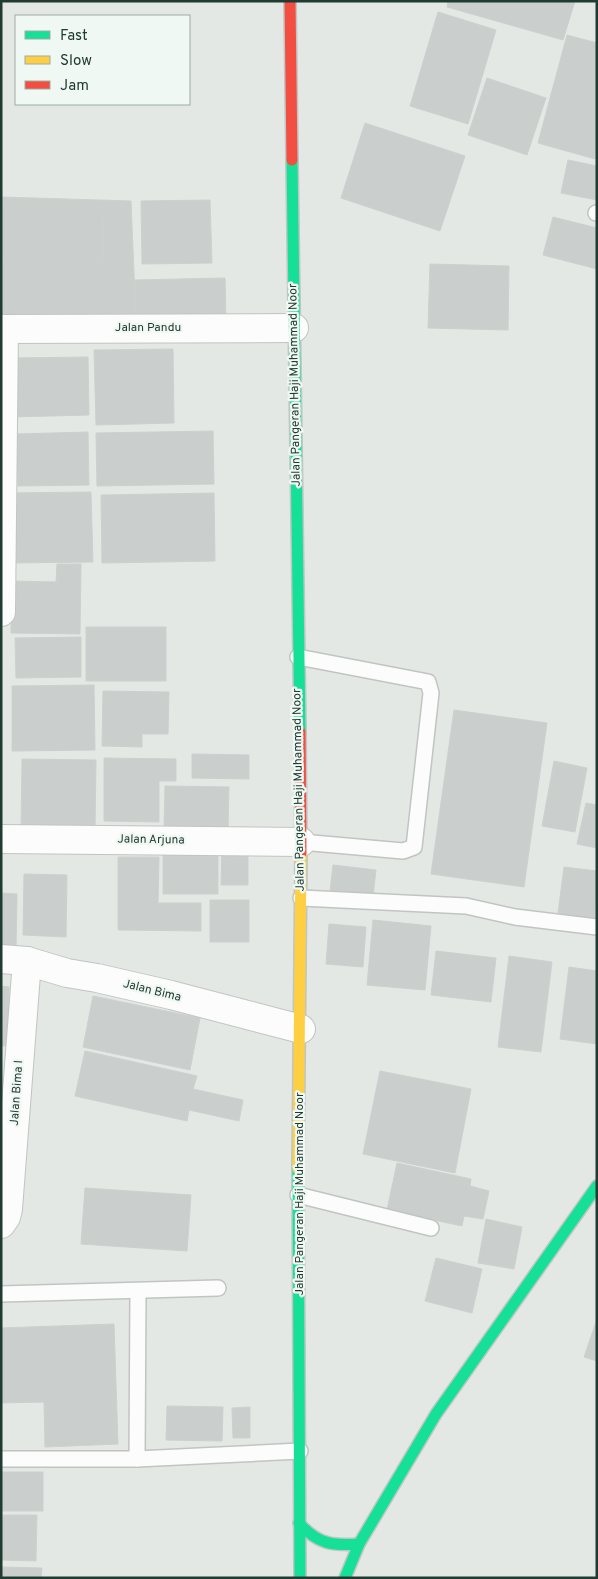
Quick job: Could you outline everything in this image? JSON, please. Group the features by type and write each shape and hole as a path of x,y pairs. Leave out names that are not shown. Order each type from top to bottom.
{"main road":[{"name":"Jalan Pangeran Haji Muhammad Noor","path":"290,1 302,842 298,1195 300,1578"},
{"path":"345,1578 360,1544 436,1414 597,1186"},
{"path":"299,1523 309,1536 317,1542 335,1545 360,1544"}],"street":[{"name":"Jalan Pandu","path":"3,329 294,328"},
{"path":"1,612 3,329"},
{"name":"Jalan Arjuna","path":"1,839 302,842"},
{"name":"Jalan Bima","path":"14,960 171,995 301,1029"},
{"name":"Jalan Bima I","path":"1,1224 6,1217 8,1209 14,960"}],"lane":[{"path":"298,657 423,680 428,682 431,693 414,848 403,851 302,842"},
{"path":"300,898 466,906 515,917 597,927"},
{"path":"298,1195 431,1228"},
{"path":"1,1294 218,1288"},
{"path":"138,1290 138,1459"},
{"path":"1,1460 138,1459 300,1451"}],"building":[{"path":"448,1 575,1 563,40 447,7"},
{"path":"438,12 496,30 468,124 410,106"},
{"path":"567,35 597,43 597,151 595,159 538,143"},
{"path":"487,78 546,98 527,155 468,135"},
{"path":"365,123 465,156 440,231 341,198"},
{"path":"568,160 597,166 597,200 561,193"},
{"path":"1,197 131,201 136,322 1,323"},
{"path":"210,200 212,263 142,264 141,201"},
{"path":"1,207 104,208 103,261 1,259"},
{"path":"553,217 597,228 597,269 543,255"},
{"path":"126,260 127,322 73,323 72,261"},
{"path":"430,264 509,266 508,330 428,328"},
{"path":"225,278 226,320 136,322 135,280"},
{"path":"66,281 67,323 15,324 14,282"},
{"path":"173,349 174,423 96,425 94,350"},
{"path":"88,357 89,415 11,417 10,358"},
{"path":"213,431 214,484 97,486 96,433"},
{"path":"88,432 89,485 18,486 17,434"},
{"path":"91,492 93,562 7,563 6,493"},
{"path":"214,493 215,561 102,563 101,495"},
{"path":"57,564 81,564 80,634 11,633 11,581 56,582"},
{"path":"86,627 166,627 166,681 86,681"},
{"path":"81,637 81,677 16,678 15,638"},
{"path":"94,685 95,750 12,751 12,686"},
{"path":"103,691 169,692 168,734 142,734 142,747 102,746"},
{"path":"454,710 547,723 524,887 431,874"},
{"path":"192,754 249,755 249,779 192,778"},
{"path":"104,758 176,759 176,781 159,781 159,822 104,821"},
{"path":"22,759 96,760 95,832 21,831"},
{"path":"554,761 587,768 575,832 542,826"},
{"path":"165,786 229,787 228,829 164,828"},
{"path":"586,803 597,805 597,848 577,844"},
{"path":"222,848 248,848 248,885 221,885"},
{"path":"163,851 218,851 218,894 163,894"},
{"path":"118,857 159,857 158,903 201,903 201,931 118,930"},
{"path":"333,865 376,870 373,896 330,891"},
{"path":"564,867 597,871 595,919 558,913"},
{"path":"24,874 67,875 66,937 23,935"},
{"path":"1,893 17,894 16,952 1,952"},
{"path":"210,900 249,900 249,942 210,942"},
{"path":"373,920 431,926 425,990 367,985"},
{"path":"329,924 366,927 363,967 326,964"},
{"path":"436,951 496,958 491,1002 431,995"},
{"path":"509,956 552,962 541,1052 498,1047"},
{"path":"569,967 597,971 597,1044 560,1039"},
{"path":"1,986 9,987 8,1046 1,1046"},
{"path":"93,996 200,1018 190,1070 83,1047"},
{"path":"85,1051 197,1076 193,1089 243,1100 239,1121 189,1110 187,1121 75,1096"},
{"path":"380,1071 471,1089 455,1173 363,1154"},
{"path":"397,1163 471,1179 470,1186 489,1191 483,1219 464,1216 462,1226 387,1210"},
{"path":"85,1188 191,1195 187,1251 81,1244"},
{"path":"486,1219 522,1227 514,1269 478,1263"},
{"path":"436,1258 482,1269 472,1313 425,1301"},
{"path":"597,1319 597,1361 584,1357"},
{"path":"114,1324 118,1444 45,1447 44,1402 1,1403 1,1328"},
{"path":"167,1406 223,1407 222,1441 166,1440"},
{"path":"250,1407 250,1438 233,1438 232,1408"},
{"path":"1,1472 43,1472 43,1511 1,1511"},
{"path":"1,1515 37,1515 36,1561 1,1560"},
{"path":"1,1567 42,1568 41,1578 1,1578"}],"traffic: fast":[{"path":"292,160 300,732"},
{"path":"298,1169 300,1578"},
{"path":"345,1578 359,1544 436,1414 597,1186"},
{"path":"299,1523 312,1535 326,1542 341,1545 359,1544"}],"traffic: slow":[{"path":"298,1169 301,853"}],"traffic: jam":[{"path":"290,1 292,160"},
{"path":"300,732 301,853"}]}
